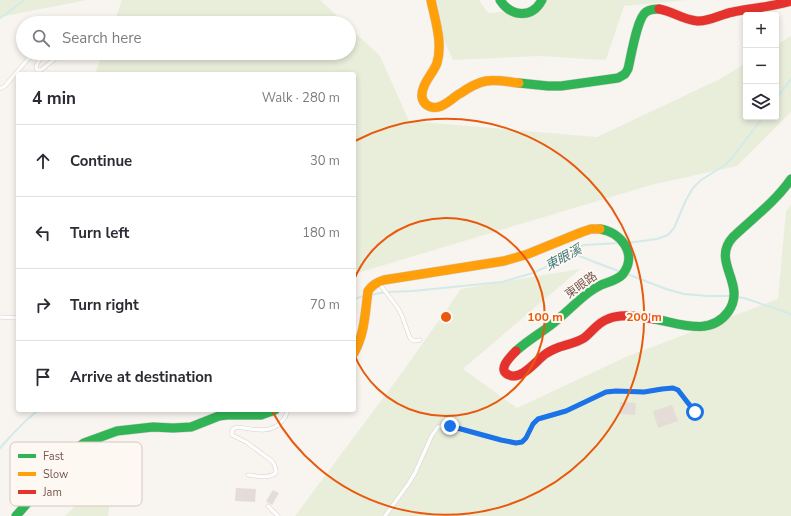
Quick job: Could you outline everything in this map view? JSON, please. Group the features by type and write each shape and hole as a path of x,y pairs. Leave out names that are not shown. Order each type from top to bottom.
{"street":[{"path":"430,0 439,46 439,54 437,63 424,87 422,95 423,101 429,106 436,107 444,105 460,94 486,81 566,86 618,78 625,74 628,69 638,24 642,16 646,12 653,9 669,11 686,18 699,21 731,12 769,7 791,1"},
{"path":"500,0 507,9 516,13 525,14 535,10 542,0"},
{"name":"東眼路","path":"378,282 510,260 590,229 602,229 612,232 620,238 629,252 629,260 622,275 598,286 589,292 556,321 513,354 505,364 503,368 504,372 508,376 520,375 546,353 584,337 605,320 612,317 630,316 694,326 711,326 720,321 731,309 735,294 724,254 726,245 786,188 791,179"},
{"path":"356,349 365,324 368,291 378,282"},
{"path":"86,442 118,431 191,427 227,414 261,415 269,412"},
{"path":"16,516 25,506"}],"lane":[{"path":"17,72 28,60"},
{"path":"39,60 36,66 37,70 39,71 53,60"},
{"path":"0,88 5,86 16,73"},
{"path":"378,282 398,308 410,338 420,340"},
{"path":"0,317 16,318"},
{"path":"385,516 415,473 432,435 438,427 444,425 450,426 506,441 516,443 522,442 526,438 533,424 538,419 566,411 606,392 616,391 644,392 673,388 678,390 695,412"},
{"path":"248,475 272,476 276,473 276,468 272,461 246,442 232,435 233,429 237,427 265,430 275,427 283,421 287,412"},
{"path":"268,506 278,516"}],"green space":[{"path":"0,0 87,0 0,17"},
{"path":"122,0 320,0 337,16 116,16"},
{"path":"433,0 479,0 488,13 532,10 545,0 687,0 624,6 606,60 538,56 453,60 437,25"},
{"path":"356,34 380,56 409,121 597,137 720,79 743,65 743,120 779,120 779,43 791,36 791,112 737,166 651,185 356,273 356,72 96,72 100,60 356,60"},
{"path":"791,205 791,516 295,516 404,370 461,289 580,269 463,369 517,408 626,357 778,299 786,211"},
{"path":"75,506 109,506 108,516 65,516"}],"building":[{"path":"620,402 636,403 635,415 619,414"},
{"path":"672,405 678,421 658,428 653,411"},
{"path":"236,488 256,489 255,502 235,501"},
{"path":"273,490 279,493 272,505 266,501"}],"waterway":[{"path":"0,18 24,0"},
{"name":"東眼溪","path":"779,95 791,79"},
{"name":"東眼溪","path":"627,243 657,239 668,235 674,228 693,188 701,180 725,165 732,158 761,120"},
{"name":"東眼溪","path":"370,295 386,292 413,291 502,282 533,273 584,245 619,243"},
{"path":"570,252 621,272"},
{"path":"627,274 666,289 684,294 731,296"},
{"name":"東眼溪","path":"356,298 364,296"},
{"path":"738,297 791,314"},
{"name":"東眼溪","path":"0,448 23,423 36,412"}],"traffic: fast":[{"path":"500,0 510,10 521,14 533,10 542,0"},
{"path":"519,83 561,86 618,78 625,74 628,69 637,30 643,16 649,10 659,9"},
{"path":"654,319 694,326 703,326 721,320 728,312 733,302 734,292 725,255 727,246 733,237 771,202 791,179"},
{"path":"516,351 556,321 590,292 623,274 629,259 625,245 615,234 600,229"},
{"path":"87,442 117,431 153,427 191,427 219,416 261,415 269,412"},
{"path":"16,516 25,506"}],"traffic: slow":[{"path":"431,0 438,32 439,55 437,63 423,88 422,97 425,104 430,107 441,106 479,83 490,80 519,83"},
{"path":"356,349 362,330 368,291 377,283 384,280 504,261 528,254 582,232 591,229 600,229"}],"traffic: jam":[{"path":"659,9 687,19 702,21 728,13 777,5 791,1"},
{"path":"516,351 504,367 505,373 514,376 524,372 551,350 584,338 604,320 619,316 654,319"}],"route":[{"path":"450,426 510,443 522,442 526,438 533,424 538,419 566,411 606,392 616,391 636,393 673,388 678,390 695,412"}]}
